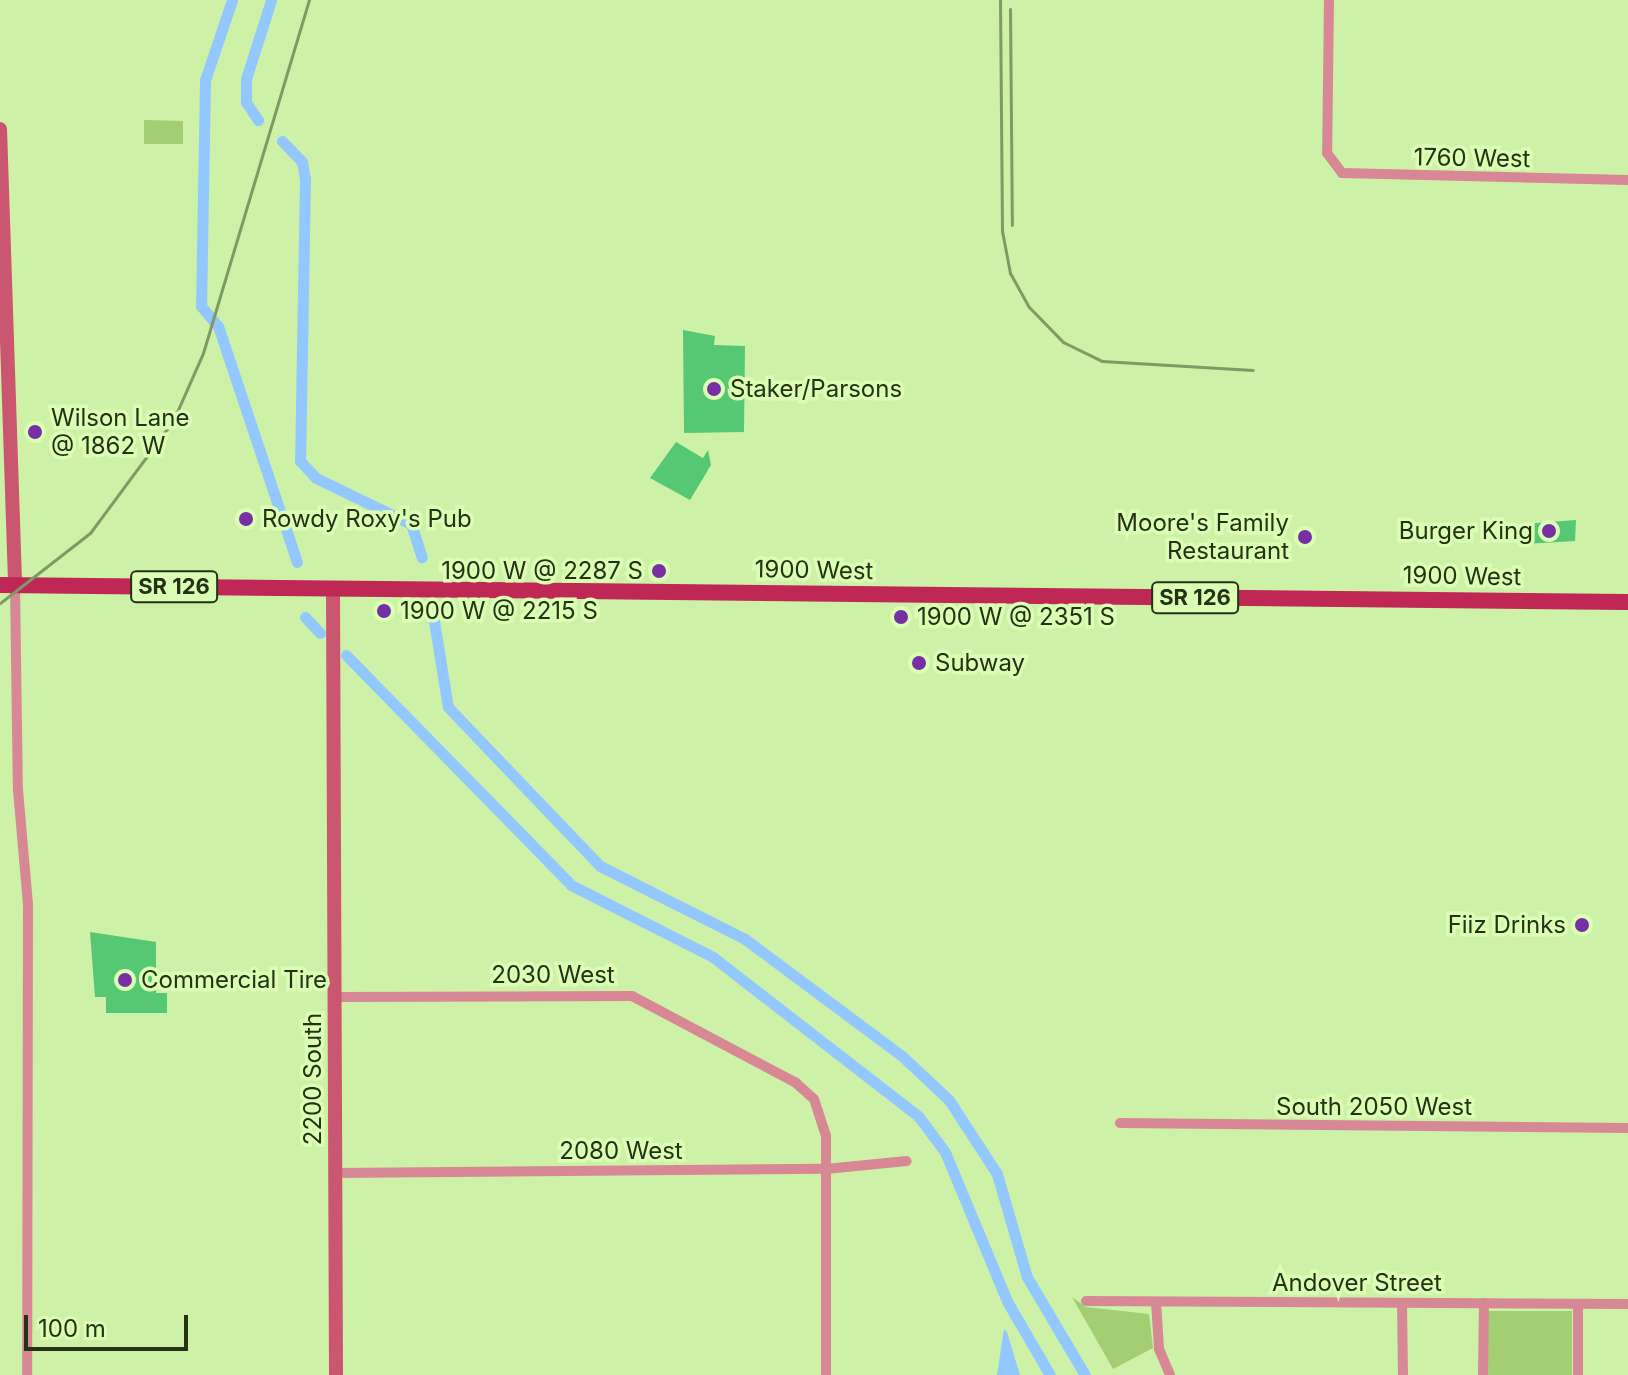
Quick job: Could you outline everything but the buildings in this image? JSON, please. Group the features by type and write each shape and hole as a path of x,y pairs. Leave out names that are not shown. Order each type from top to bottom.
{"main road":[{"name":"1900 West","path":"8,585 1628,602"}],"street":[{"name":"1760 West","path":"1329,0 1327,153 1342,173 1359,177 1628,180"},
{"path":"0,129 8,585 18,790 28,905 27,1375"},
{"name":"2200 South","path":"333,590 336,1375"},
{"name":"2030 West","path":"334,997 599,994 655,1003 700,1037 814,1099 826,1136 826,1375"},
{"name":"South 2050 West","path":"1120,1123 1628,1128"},
{"name":"2080 West","path":"335,1173 826,1169 907,1161"},
{"name":"Andover Street","path":"1086,1301 1628,1304"},
{"path":"1156,1302 1159,1349 1170,1375"},
{"path":"1402,1303 1403,1375"},
{"path":"1483,1375 1484,1303"},
{"path":"1578,1304 1578,1375"}],"green space":[{"path":"144,120 183,121 183,144 144,144"},
{"path":"1072,1297 1086,1307 1149,1314 1153,1348 1113,1369"},
{"path":"1487,1311 1572,1311 1572,1375 1488,1375"}],"water":[{"path":"1004,1329 1007,1332 1020,1375 997,1375"}],"waterway":[{"path":"232,0 205,80 201,306 218,326 297,562"},
{"path":"258,120 246,102 246,79 271,0"},
{"path":"282,141 302,162 305,179 300,461 316,478 411,524 422,557"},
{"path":"305,617 320,633"},
{"path":"434,621 448,707 600,866 745,939 902,1056 949,1100 997,1174 1027,1277 1085,1375"},
{"path":"346,655 571,885 713,957 919,1117 945,1152 1008,1303 1050,1375"}],"railway":[{"path":"0,603 90,533 173,421 203,353 309,0"},
{"path":"1000,0 1002,231 1010,273 1029,307 1063,342 1102,361 1253,370"},
{"path":"1010,9 1012,225"}],"place":[{"name":"Staker/Parsons","path":"714,389"},
{"name":"Wilson Lane @ 1862 W","path":"35,432"},
{"name":"Rowdy Roxy's Pub","path":"246,519"},
{"name":"Burger King","path":"1549,531"},
{"name":"Moore's Family Restaurant","path":"1305,537"},
{"name":"1900 W @ 2287 S","path":"659,571"},
{"name":"1900 W @ 2215 S","path":"384,611"},
{"name":"1900 W @ 2351 S","path":"901,617"},
{"name":"Subway","path":"919,663"},
{"name":"Fiiz Drinks","path":"1582,925"},
{"name":"Commercial Tire","path":"125,980"}]}
